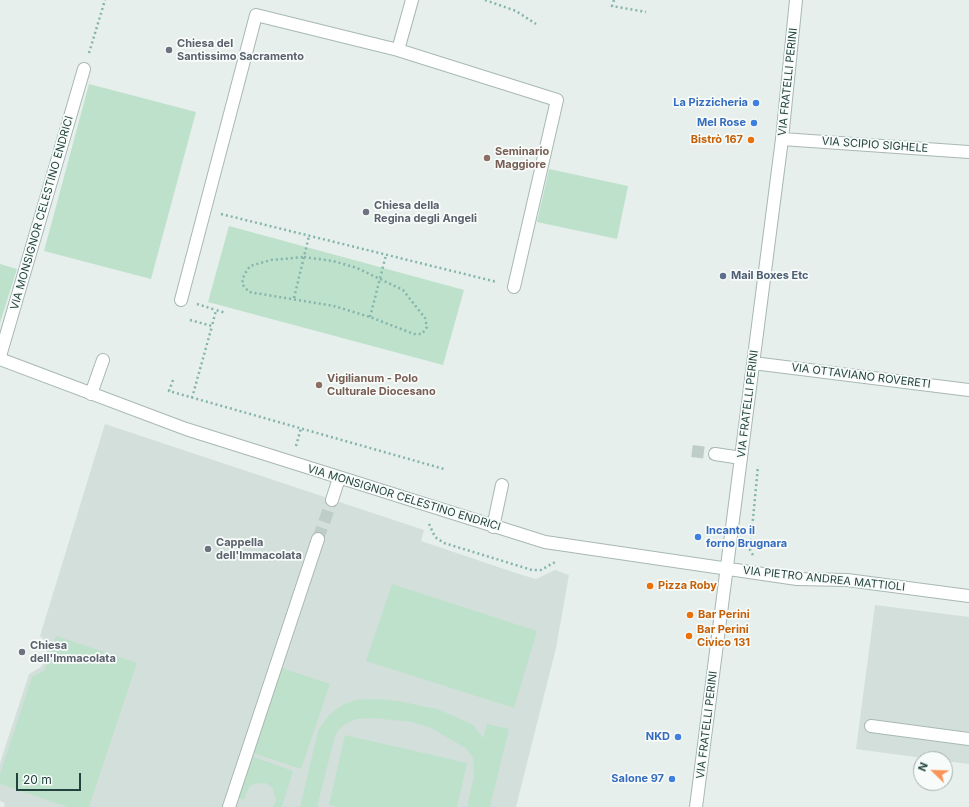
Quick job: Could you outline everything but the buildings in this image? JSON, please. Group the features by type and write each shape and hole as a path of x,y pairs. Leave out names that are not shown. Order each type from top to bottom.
{"street":[{"path":"398,50 412,0"},
{"name":"VIA FRATELLI PERINI","path":"696,807 782,139 796,0"},
{"path":"181,300 256,16 398,50 557,100 514,287"},
{"name":"VIA MONSIGNOR CELESTINO ENDRICI","path":"84,69 0,358 90,394 186,429 493,526 565,545 726,569"},
{"name":"VIA SCIPIO SIGHELE","path":"782,139 969,152"},
{"path":"90,394 103,360"},
{"name":"VIA OTTAVIANO ROVERETI","path":"753,362 969,390"},
{"path":"715,454 741,458"},
{"path":"332,500 340,478"},
{"path":"493,526 502,485"},
{"path":"229,807 318,539"},
{"name":"VIA PIETRO ANDREA MATTIOLI","path":"726,569 797,579 847,580 969,596"},
{"path":"871,726 969,739"}],"path":[{"path":"84,69 105,0"},
{"path":"486,0 516,11 536,24"},
{"path":"614,0 612,6 646,12"},
{"path":"205,210 497,282"},
{"path":"294,298 309,236"},
{"path":"370,316 386,255"},
{"path":"304,258 334,261 357,268 403,290 425,318 427,328 422,334 414,334 370,316 334,306 294,298 249,292 242,284 244,274 250,266 271,260 304,258"},
{"path":"206,307 226,312"},
{"path":"192,398 216,310"},
{"path":"190,320 212,326"},
{"path":"173,380 169,391 444,469"},
{"path":"296,448 301,428"},
{"path":"753,555 750,550 759,470 758,464"}],"shaded area":[{"path":"105,424 424,530 421,541 522,575 536,579 555,570 569,575 556,648 516,807 4,807 5,803 0,801 0,763 29,674 41,667 46,658 47,643 40,636"},
{"path":"875,605 969,617 969,764 953,762 953,751 913,751 913,757 856,749"}],"green space":[{"path":"89,84 196,112 151,279 44,251"},
{"path":"549,169 628,186 617,239 537,222"},
{"path":"229,226 464,290 443,365 208,302"},
{"path":"0,264 17,269 0,323"},
{"path":"392,584 537,631 514,708 366,661"},
{"path":"56,636 137,663 89,807 68,807 0,784 0,774 32,677 45,670"},
{"path":"282,668 330,684 301,769 253,753"},
{"path":"374,699 398,701 437,709 472,724 483,738 487,724 509,729 490,807 467,807 474,776 473,758 467,749 431,728 412,722 373,718 357,719 345,724 339,729 335,736 317,807 300,807 318,731 323,723 329,715 344,704 356,700"},
{"path":"345,735 467,763 457,807 336,807 329,805"},
{"path":"251,756 293,771 282,807 273,807 276,800 273,790 271,786 265,783 254,784 249,787 244,800 237,797"}],"tunnel":[{"path":"692,451 715,454"},
{"path":"318,539 332,500"}],"place":[{"name":"Chiesa del Santissimo Sacramento","path":"169,50"},
{"name":"La Pizzicheria","path":"756,103"},
{"name":"Mel Rose","path":"754,123"},
{"name":"Bistrò 167","path":"751,140"},
{"name":"Seminario Maggiore","path":"487,158"},
{"name":"Chiesa della Regina degli Angeli","path":"366,212"},
{"name":"Mail Boxes Etc","path":"723,276"},
{"name":"Vigilianum - Polo Culturale Diocesano","path":"319,385"},
{"name":"Incanto il forno Brugnara","path":"698,537"},
{"name":"Cappella dell'Immacolata","path":"208,549"},
{"name":"Pizza Roby","path":"650,586"},
{"name":"Bar Perini","path":"690,615"},
{"name":"Bar Perini Civico 131","path":"689,636"},
{"name":"Chiesa dell'Immacolata","path":"22,652"},
{"name":"NKD","path":"678,737"},
{"name":"Salone 97","path":"672,779"}]}
